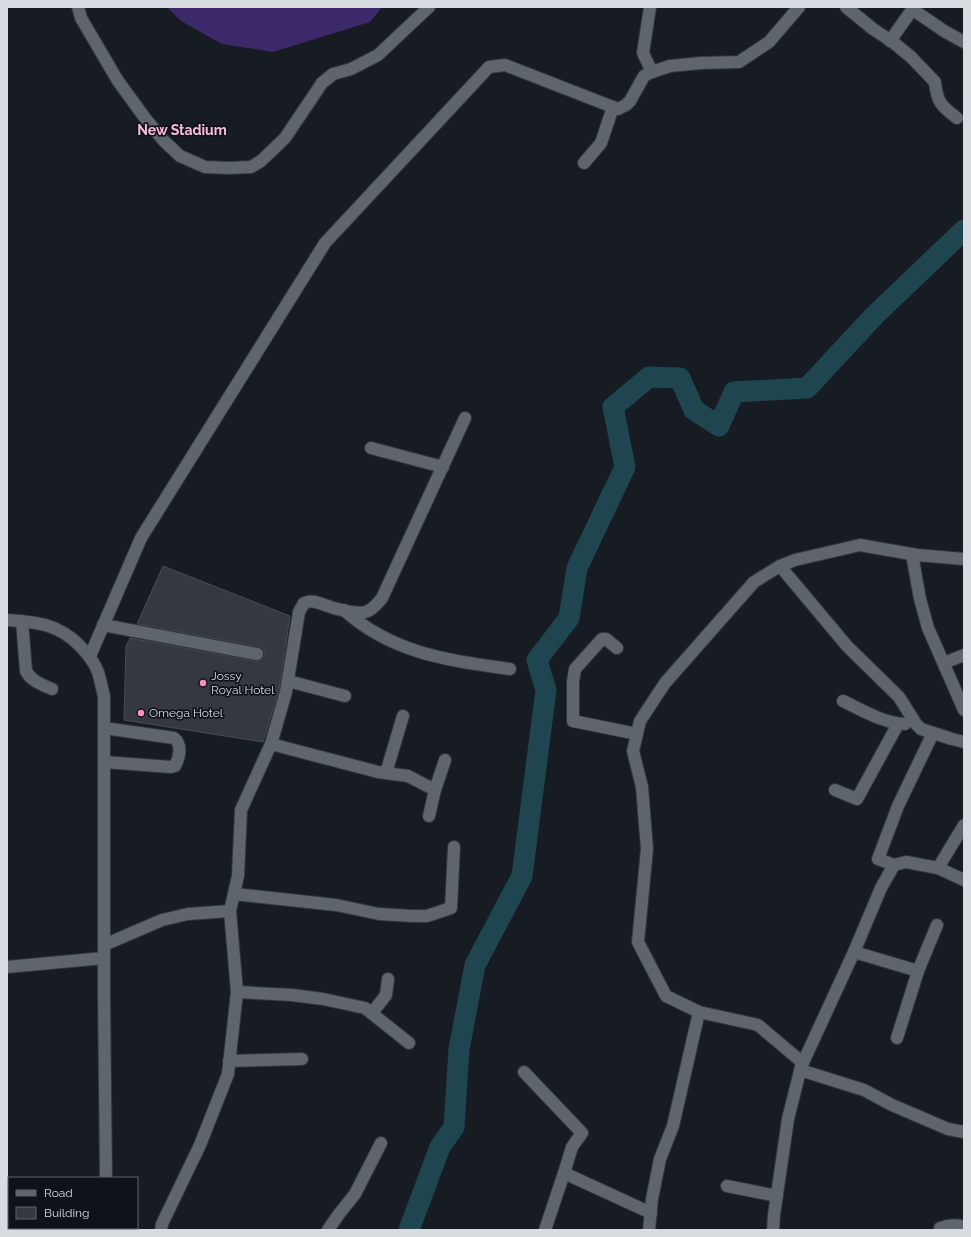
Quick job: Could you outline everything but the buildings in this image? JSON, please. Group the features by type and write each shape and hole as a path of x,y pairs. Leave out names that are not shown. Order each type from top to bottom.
{"street":[{"path":"78,7 81,18 118,81 164,141 180,156 205,167 229,168 250,167 261,161 285,138 322,83 333,74 351,69 378,56 430,7"},
{"path":"650,7 643,53 652,72"},
{"path":"90,656 141,538 325,243 489,67 504,65 618,109 630,101 644,76 652,72 670,66 701,63 739,62 769,42 799,7"},
{"path":"846,7 911,58 935,82 936,95 943,107 957,118"},
{"path":"890,41 913,8 944,31 964,42"},
{"path":"584,163 601,143 613,107"},
{"path":"162,1230 162,1224 200,1145 228,1074 237,992 230,911 238,876 241,810 271,744 286,692 299,612 304,603 312,600 323,605 360,613 367,612 374,608 382,598 466,418"},
{"path":"370,448 442,467"},
{"path":"964,559 912,554 860,545 795,560 780,566 754,582 665,683 640,721 633,751 642,787 647,849 638,942 666,996 699,1012 758,1025 801,1066 864,1090 892,1105 948,1129 964,1132"},
{"path":"912,554 920,598 928,628 964,710"},
{"path":"780,566 847,646 899,697 916,724 921,729 964,742"},
{"path":"344,609 357,621 399,645 444,659 510,669"},
{"path":"7,620 32,622 52,626 71,637 90,656 98,672 104,696 106,1177"},
{"path":"22,621 26,671 28,676 52,689"},
{"path":"103,625 256,654"},
{"path":"617,648 606,639 602,639 575,669 573,682 573,722 637,734"},
{"path":"944,663 964,655"},
{"path":"288,681 345,696"},
{"path":"843,701 875,716 898,724 916,724"},
{"path":"386,773 403,716"},
{"path":"835,790 857,799 898,724"},
{"path":"104,728 174,738 180,744 178,761 175,766 171,767 104,762"},
{"path":"933,733 898,806 878,859 894,865 906,862 938,868 964,880"},
{"path":"271,744 386,773 408,776 435,790"},
{"path":"428,816 445,760"},
{"path":"938,868 964,825"},
{"path":"234,894 336,905 379,914 427,916 451,908 454,847"},
{"path":"773,1230 788,1119 801,1066 827,1014 881,888 894,865"},
{"path":"104,945 162,920 188,914 230,911"},
{"path":"897,1038 918,970 937,925"},
{"path":"854,952 918,970"},
{"path":"7,967 104,958"},
{"path":"372,1013 386,996 388,979"},
{"path":"237,992 292,995 365,1008 408,1043"},
{"path":"649,1230 652,1199 660,1159 673,1126 699,1012"},
{"path":"229,1061 302,1059"},
{"path":"524,1072 582,1133 572,1147 545,1230"},
{"path":"328,1230 355,1194 381,1143"},
{"path":"564,1173 651,1213"},
{"path":"727,1186 777,1196"},
{"path":"940,1230 940,1228 946,1226 962,1223"}],"shaded area":[{"path":"167,7 382,7 370,22 273,52 222,44 181,21"}],"waterway":[{"path":"409,1230 440,1147 454,1127 459,1049 475,965 522,876 546,690 537,660 569,618 577,568 625,467 613,407 649,377 680,378 694,410 719,426 734,392 807,388 875,315 964,230"}],"place":[{"name":"Jossy Royal Hotel","path":"203,683"},
{"name":"Omega Hotel","path":"141,713"}],"district":[{"name":"New Stadium","path":"182,130"}]}
